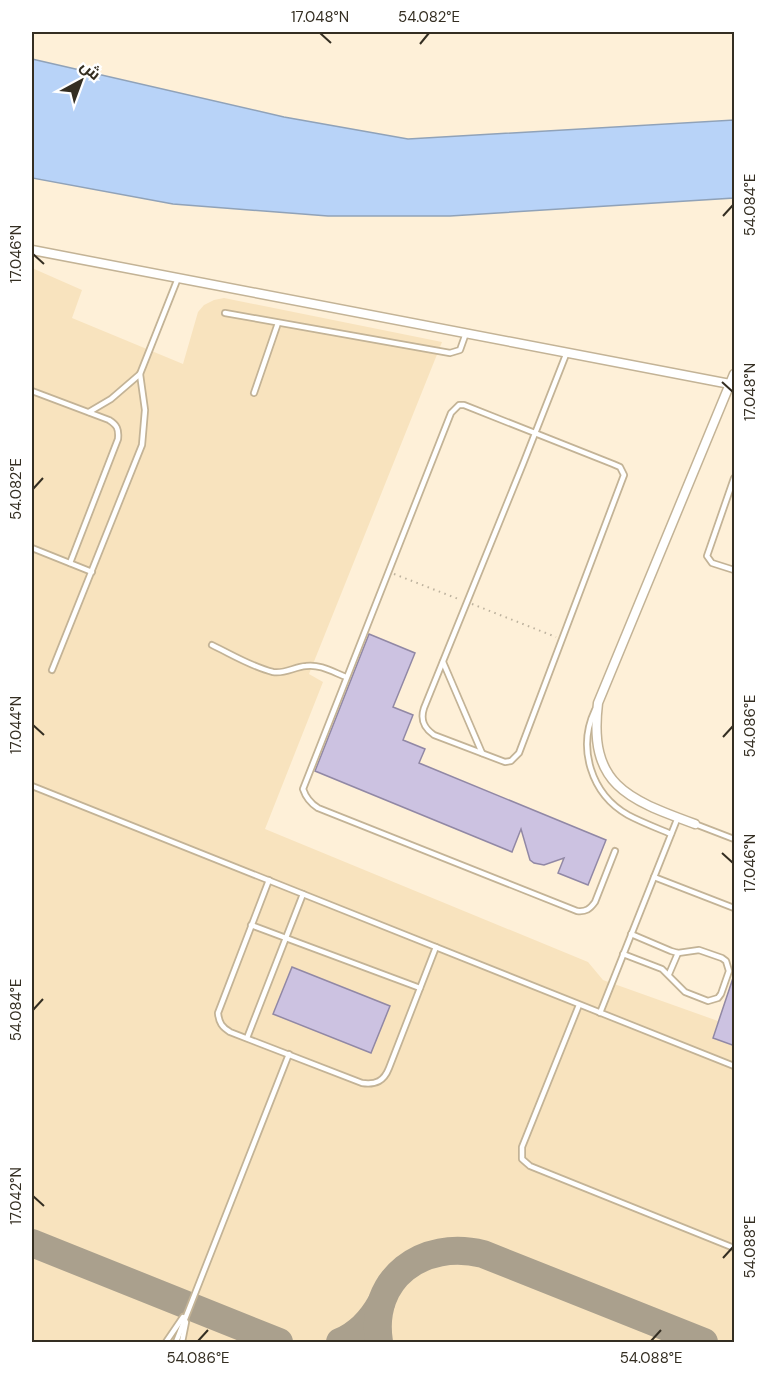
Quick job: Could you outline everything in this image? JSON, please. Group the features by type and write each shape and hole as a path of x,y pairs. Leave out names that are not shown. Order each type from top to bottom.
{"street":[{"path":"32,250 730,384"},
{"path":"695,824 639,802 618,787 601,760 596,742 598,703 735,374"}],"lane":[{"path":"89,412 111,399 140,374 178,278"},
{"path":"225,314 450,353 460,350 466,333"},
{"path":"254,393 278,323"},
{"path":"567,352 535,433 442,662 422,715 426,730 483,754 504,762 511,761 519,753 623,483 624,475 620,467 613,464 535,433 464,405 454,408 303,789 311,803 577,911 591,908 595,902 615,851"},
{"path":"52,670 142,445 145,410 140,374"},
{"path":"32,391 89,412 115,424 119,431 118,439 70,563"},
{"path":"735,478 707,556 712,563 735,570"},
{"path":"32,548 92,572"},
{"path":"212,645 274,672 312,665 346,677"},
{"path":"442,662 483,754"},
{"path":"598,703 591,718 586,741 589,765 598,784 611,801 628,815 671,834"},
{"path":"32,786 735,1066"},
{"path":"600,1013 678,817"},
{"path":"695,824 735,839"},
{"path":"654,877 735,908"},
{"path":"269,880 218,1013 223,1028 247,1038 363,1083 379,1082 386,1076 436,947"},
{"path":"247,1038 303,894"},
{"path":"251,925 420,988"},
{"path":"623,954 662,969 685,992 708,1001 718,998 721,994 729,971 726,961 699,950 678,952 631,934"},
{"path":"669,974 678,952"},
{"path":"579,1005 522,1147 522,1159 530,1166 735,1248"},
{"path":"176,1342 289,1054"},
{"path":"166,1342 190,1307"},
{"path":"182,1342 190,1307"}],"shaded area":[{"path":"32,268 82,290 72,318 183,364 198,312 204,305 224,298 442,342 309,674 323,682 265,829 588,962 603,980 718,1021 734,974 734,1342 32,1342"}],"water":[{"path":"32,59 284,117 408,139 734,120 734,198 450,216 328,216 173,204 32,178"}],"building":[{"path":"369,634 415,653 393,707 413,715 403,740 425,749 419,763 606,840 588,885 558,873 564,858 544,865 530,860 521,829 512,852 315,771"},
{"path":"292,967 390,1006 371,1053 273,1014"},
{"path":"733,978 735,978 735,1046 713,1038"}],"taxiway":[{"path":"32,1243 279,1342"},
{"path":"379,1342 378,1319 383,1299 392,1282 405,1268 421,1258 440,1252 461,1251 483,1254 704,1342"},
{"path":"340,1342 364,1326 381,1303"}]}
